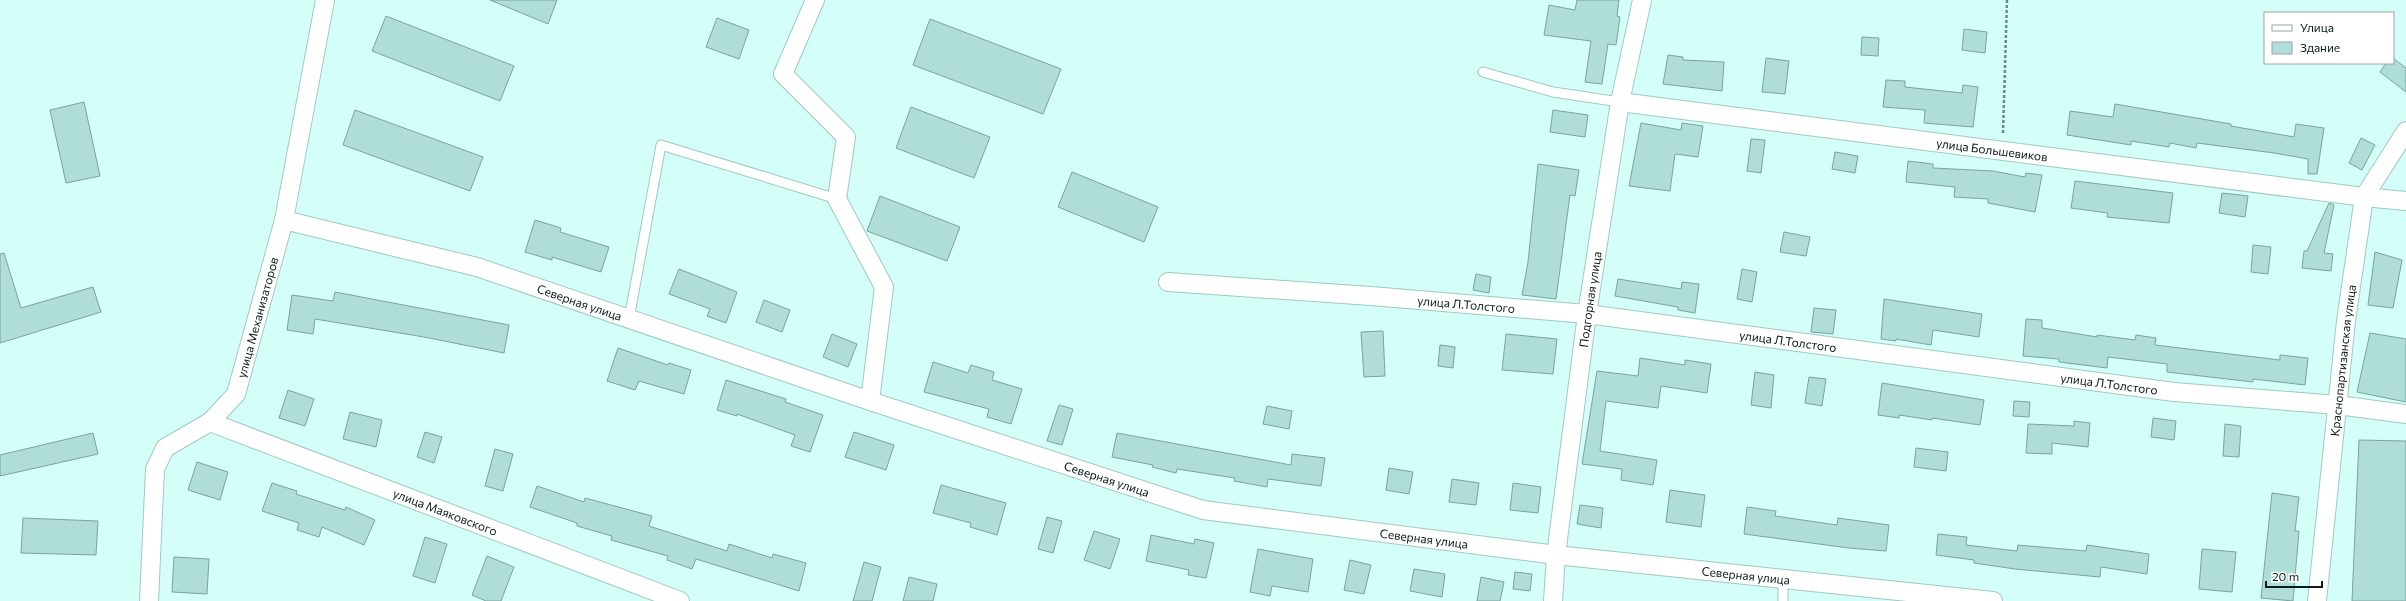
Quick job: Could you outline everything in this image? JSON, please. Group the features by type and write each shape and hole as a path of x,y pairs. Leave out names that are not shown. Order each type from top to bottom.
{"street":[{"name":"улица Механизаторов","path":"149,601 155,468 165,448 210,422 236,394 284,220 325,0"},
{"path":"815,0 782,74 846,138 837,199 884,287 870,401"},
{"name":"Подгорная улица","path":"1553,601 1556,555 1587,314 1620,102 1642,0"},
{"name":"улица Большевиков","path":"1620,102 2364,197 2406,201"},
{"name":"Краснопартизанская улица","path":"2317,601 2346,321 2364,197 2406,131"},
{"name":"Северная улица","path":"284,220 477,267 870,401 1203,510 1556,555 1993,601"},
{"name":"улица Л.Толстого","path":"1168,282 1371,296 1587,314 2174,392 2338,405 2406,414"},
{"name":"улица Маяковского","path":"210,422 680,601"}],"lane":[{"path":"1483,72 1553,92 1620,102"},
{"path":"629,319 661,144 837,199"},
{"path":"1783,579 1783,601"}],"path":[{"path":"2002,151 2007,0"}],"building":[{"path":"490,0 557,0 548,24"},
{"path":"1577,0 1619,0 1617,16 1620,17 1616,45 1608,44 1602,84 1585,82 1591,41 1544,35 1549,5 1575,10"},
{"path":"386,16 514,66 500,101 372,51"},
{"path":"717,18 749,30 739,59 706,47"},
{"path":"930,19 1061,69 1043,114 913,65"},
{"path":"1964,29 1987,32 1985,53 1962,50"},
{"path":"1862,37 1879,38 1878,56 1861,55"},
{"path":"1668,55 1683,57 1683,60 1724,62 1722,91 1663,84"},
{"path":"1766,58 1789,61 1785,94 1762,92"},
{"path":"2394,59 2406,68 2406,92 2380,72 2385,64 2394,64"},
{"path":"1886,80 1905,81 1905,87 1962,93 1963,85 1978,87 1973,127 1924,123 1925,110 1883,107"},
{"path":"84,102 100,176 66,183 50,110"},
{"path":"2115,104 2231,124 2231,126 2294,137 2296,124 2324,128 2317,174 2308,174 2308,159 2274,153 2197,143 2196,148 2170,143 2169,147 2131,141 2131,145 2067,135 2070,111 2113,117"},
{"path":"911,107 990,137 974,178 896,148"},
{"path":"355,110 483,157 470,191 343,145"},
{"path":"1553,110 1588,115 1585,137 1550,132"},
{"path":"1641,123 1681,130 1682,123 1703,126 1698,157 1675,154 1670,191 1629,186"},
{"path":"2361,138 2375,145 2362,170 2349,163"},
{"path":"1751,139 1765,140 1761,173 1747,171"},
{"path":"1835,152 1858,156 1855,173 1832,169"},
{"path":"1908,161 1933,164 1933,168 1993,171 2025,177 2026,173 2042,175 2035,212 1988,203 1988,199 1954,197 1955,187 1906,182"},
{"path":"1538,164 1579,170 1575,196 1570,195 1556,299 1522,295 1528,262"},
{"path":"1072,172 1158,207 1144,242 1058,207"},
{"path":"2075,181 2173,193 2169,223 2107,217 2108,213 2071,208"},
{"path":"2222,193 2248,196 2245,217 2219,213"},
{"path":"880,196 960,227 947,261 867,231"},
{"path":"2329,203 2334,205 2324,253 2333,254 2331,271 2302,268 2304,251 2307,251"},
{"path":"535,220 561,228 560,232 609,247 601,272 552,257 552,260 525,252"},
{"path":"1784,232 1810,237 1806,256 1780,252"},
{"path":"2253,245 2271,247 2268,274 2251,272"},
{"path":"2375,252 2402,260 2393,308 2368,305"},
{"path":"4,253 21,308 93,287 101,312 0,343 0,254"},
{"path":"679,269 737,292 726,323 707,316 710,309 669,294"},
{"path":"1742,269 1757,272 1752,302 1737,299"},
{"path":"1476,274 1491,277 1489,293 1473,290"},
{"path":"1618,279 1681,289 1682,282 1699,284 1695,313 1678,310 1678,307 1615,296"},
{"path":"335,292 509,325 504,353 424,337 315,319 313,334 287,330 292,295 333,301"},
{"path":"1884,299 1982,314 1979,337 1933,330 1931,345 1896,339 1896,341 1881,339"},
{"path":"764,300 790,310 782,332 756,322"},
{"path":"1814,308 1836,310 1833,334 1811,332"},
{"path":"2026,319 2042,320 2042,328 2097,337 2097,335 2135,340 2136,335 2156,338 2155,345 2280,360 2280,355 2308,358 2305,385 2253,379 2253,382 2167,372 2167,364 2108,357 2107,368 2059,362 2059,359 2023,356"},
{"path":"1383,331 1385,376 1364,377 1361,332"},
{"path":"2370,333 2406,339 2406,402 2357,392"},
{"path":"832,334 857,344 848,367 823,357"},
{"path":"1506,334 1557,339 1553,374 1502,370"},
{"path":"1440,345 1455,347 1453,368 1438,366"},
{"path":"618,348 668,365 669,363 691,370 684,394 639,381 635,390 607,381"},
{"path":"1640,358 1685,365 1685,360 1711,364 1707,393 1661,386 1658,408 1606,401 1600,451 1657,460 1653,485 1621,480 1622,469 1582,464 1597,371 1638,376"},
{"path":"933,362 968,373 971,365 994,372 992,380 1022,389 1011,424 987,417 989,409 924,392"},
{"path":"1755,372 1774,375 1771,408 1751,405"},
{"path":"1809,377 1826,379 1822,406 1805,403"},
{"path":"726,380 786,399 785,402 823,415 810,452 791,446 795,435 737,414 737,416 717,410"},
{"path":"1882,383 1984,400 1980,425 1932,418 1932,420 1899,415 1899,418 1878,415"},
{"path":"288,390 314,399 305,426 279,418"},
{"path":"2014,401 2030,402 2029,417 2013,416"},
{"path":"1059,405 1073,409 1062,445 1047,441"},
{"path":"1267,406 1292,411 1289,429 1263,424"},
{"path":"350,412 382,420 376,447 343,439"},
{"path":"2153,418 2176,421 2174,440 2151,437"},
{"path":"2074,421 2090,423 2088,447 2052,443 2052,454 2026,453 2028,424 2074,426"},
{"path":"2225,424 2241,426 2239,457 2223,456"},
{"path":"425,432 442,437 434,463 417,457"},
{"path":"854,432 894,445 886,470 845,457"},
{"path":"93,433 98,454 0,476 0,455"},
{"path":"1117,433 1291,465 1292,454 1325,458 1321,486 1268,479 1267,487 1234,481 1235,478 1177,469 1176,473 1152,467 1153,465 1112,457"},
{"path":"2359,440 2406,441 2406,601 2352,601"},
{"path":"1916,448 1948,452 1946,471 1914,467"},
{"path":"495,449 513,454 503,491 485,486"},
{"path":"197,462 228,472 220,500 188,490"},
{"path":"1389,468 1413,472 1409,494 1386,490"},
{"path":"1452,479 1479,483 1476,505 1449,502"},
{"path":"272,483 297,491 296,494 345,510 346,507 375,520 364,545 322,527 319,537 297,530 299,523 262,511"},
{"path":"1513,483 1541,487 1538,513 1510,510"},
{"path":"941,485 1006,503 997,535 970,527 971,523 933,513"},
{"path":"537,486 584,502 585,498 652,516 649,526 727,551 729,544 772,558 773,554 806,563 799,591 696,559 692,569 667,560 668,556 611,540 612,536 577,526 577,523 530,507"},
{"path":"1670,490 1705,495 1701,527 1666,522"},
{"path":"2272,493 2299,497 2295,531 2299,531 2293,601 2261,598"},
{"path":"1580,505 1603,508 1601,528 1577,524"},
{"path":"1747,507 1776,511 1775,516 1837,525 1838,518 1889,525 1886,551 1849,548 1744,534"},
{"path":"1047,517 1062,521 1053,553 1038,549"},
{"path":"23,518 98,521 96,555 21,553"},
{"path":"1094,531 1120,539 1110,569 1084,560"},
{"path":"1938,534 1967,537 1966,545 2017,551 2018,545 2086,551 2087,545 2149,554 2147,574 2101,567 2100,577 2015,569 1974,563 1974,560 1936,555"},
{"path":"1151,535 1194,544 1195,539 1214,543 1206,578 1188,575 1189,570 1146,561"},
{"path":"425,537 447,544 435,583 413,576"},
{"path":"1258,549 1313,559 1308,592 1272,586 1270,596 1250,592"},
{"path":"2202,549 2236,552 2232,592 2199,589"},
{"path":"487,556 514,567 501,601 486,601 472,595"},
{"path":"174,557 209,559 207,594 172,592"},
{"path":"1350,560 1371,565 1364,594 1344,590"},
{"path":"864,562 881,567 872,601 853,601"},
{"path":"1414,569 1445,574 1442,597 1410,591"},
{"path":"1515,572 1532,574 1530,591 1513,589"},
{"path":"909,577 937,584 933,601 903,601"},
{"path":"1481,577 1504,582 1500,601 1477,601"}]}
